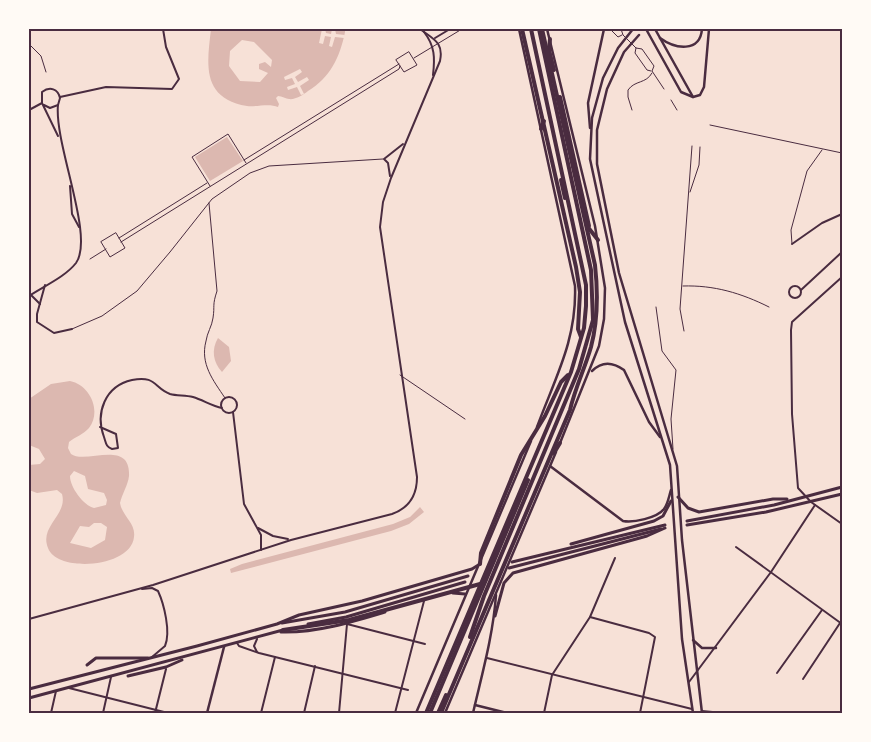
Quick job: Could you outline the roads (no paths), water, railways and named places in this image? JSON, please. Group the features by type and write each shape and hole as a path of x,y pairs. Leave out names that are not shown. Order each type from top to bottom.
{"highway":[{"path":"520,29 544,119 544,129 580,284 578,329 582,339"},
{"path":"426,713 571,372 582,339 586,306 584,270 530,29"},
{"path":"430,713 523,493 569,372 584,317 585,290 582,270 530,29"},
{"path":"440,713 570,410 574,393 588,358 594,333 597,280 540,29"},
{"path":"540,29 591,270 594,307"},
{"path":"440,713 475,626 484,596 570,392 587,347 594,307 599,296 596,264 549,50 550,39"},
{"path":"586,225 598,240"},
{"path":"480,564 481,553 521,456 546,416 561,382 571,372"},
{"path":"283,630 346,622 486,582 495,577 507,555 568,412 570,392"},
{"path":"539,481 560,442"}],"main road":[{"path":"416,713 566,355 574,319 574,280 544,129 520,29"},
{"path":"445,713 590,374 599,346 606,304 603,265 598,240 547,29"},
{"path":"591,129 587,112 588,103 604,29"},
{"path":"634,29 618,48 603,78 594,106 590,159 603,228 625,322 670,465 674,541 692,711"},
{"path":"646,29 681,92 693,97 700,95 704,87 708,29"},
{"path":"655,29 693,97"},
{"path":"660,38 673,46 689,47 699,40 702,29"},
{"path":"639,35 624,52 607,89 597,130 597,164 608,226 628,306 678,466 678,497 682,540 702,712"},
{"path":"590,374 595,368 604,364 616,365 624,370 649,422 661,438"},
{"path":"550,466 623,522 629,523 664,510 671,490"},
{"path":"842,487 687,523 811,502 842,494"},
{"path":"678,497 688,508 700,512 774,500 793,499"},
{"path":"512,562 654,521 663,516 671,501"},
{"path":"552,551 665,526"},
{"path":"509,568 665,526"},
{"path":"473,713 504,582 513,573 647,536 665,526"},
{"path":"277,624 299,615 380,596 472,569 480,564"},
{"path":"29,689 277,624 345,612 468,576"},
{"path":"29,698 185,658 275,631 346,617 465,582"},
{"path":"495,616 496,591"},
{"path":"275,631 294,632 346,622 455,592 466,594"},
{"path":"692,638 702,648 716,648"},
{"path":"208,713 224,647"},
{"path":"87,665 96,658 151,658"},
{"path":"128,676 166,667 185,658"},
{"path":"475,705 507,713"}],"street":[{"path":"60,97 106,88 172,89 179,79 166,47 163,29"},
{"path":"29,619 135,590 291,540 392,514 401,510 411,500 416,489 417,477 380,238 382,210 390,178 441,57 439,43 435,38 420,29"},
{"path":"435,38 450,29"},
{"path":"413,58 462,29"},
{"path":"610,29 618,36 623,35"},
{"path":"622,29 623,35 636,48 642,49 654,66 648,80 630,87 628,97 632,110"},
{"path":"423,31 433,46 435,59 433,77"},
{"path":"29,44 41,56 46,72"},
{"path":"636,48 635,53 647,70 653,71 664,89"},
{"path":"409,52 413,58 417,65 404,72 396,60 409,52"},
{"path":"244,160 400,65"},
{"path":"121,242 399,69 400,65"},
{"path":"29,295 66,272 79,258 82,242 60,139 58,105 60,97 56,90 47,89 42,92 43,104 60,139"},
{"path":"671,100 677,110"},
{"path":"43,104 50,108 58,105"},
{"path":"29,110 43,104"},
{"path":"710,125 842,153"},
{"path":"210,187 192,157 228,134 247,164"},
{"path":"45,285 36,319 43,328 58,333 89,324 137,291 209,202 218,193 250,173 263,168 384,159 405,143"},
{"path":"684,331 685,323 680,309 692,146"},
{"path":"689,195 699,165 700,147"},
{"path":"792,244 791,230 807,170 822,149"},
{"path":"390,178 388,163 391,155"},
{"path":"384,159 388,163"},
{"path":"119,238 208,183"},
{"path":"70,184 72,214 80,229"},
{"path":"209,202 217,292 212,303 213,318 205,343 204,357 208,371 226,398"},
{"path":"792,244 822,223 842,214"},
{"path":"116,233 121,242 125,248 110,257 101,242 116,233"},
{"path":"90,259 106,249"},
{"path":"801,290 794,285 790,287 788,293 790,297 796,298 801,294 801,290 842,252"},
{"path":"842,277 792,322 793,422 798,488 811,502 842,524"},
{"path":"682,286 710,287 735,292 769,307"},
{"path":"29,295 35,297 40,304"},
{"path":"656,307 662,351 676,370 671,419 673,450"},
{"path":"400,375 465,419"},
{"path":"100,427 116,434 118,448 112,449 107,446 100,427 100,414 108,395 119,385 132,380 150,380 167,393 191,397 228,412 233,412"},
{"path":"222,408 222,401 226,398 232,398 236,401 237,406 233,412 244,504 261,535 261,550"},
{"path":"688,683 771,572 815,505"},
{"path":"256,527 273,536 291,540"},
{"path":"736,547 841,624"},
{"path":"544,713 552,676 590,617 615,558"},
{"path":"135,590 152,588 158,591 162,598 167,640 165,646 151,658"},
{"path":"395,713 424,601"},
{"path":"777,673 822,610"},
{"path":"590,617 649,633 655,637 640,713"},
{"path":"803,679 842,620"},
{"path":"339,713 346,622 425,644"},
{"path":"259,636 254,646 259,653"},
{"path":"237,643 259,653 408,690"},
{"path":"261,713 275,657"},
{"path":"487,658 552,676 644,697 692,711"},
{"path":"304,713 315,666"},
{"path":"156,712 166,670"},
{"path":"103,713 111,677"},
{"path":"68,688 107,697 156,712 168,713"},
{"path":"51,713 56,691"},
{"path":"702,712 724,713"}]}
